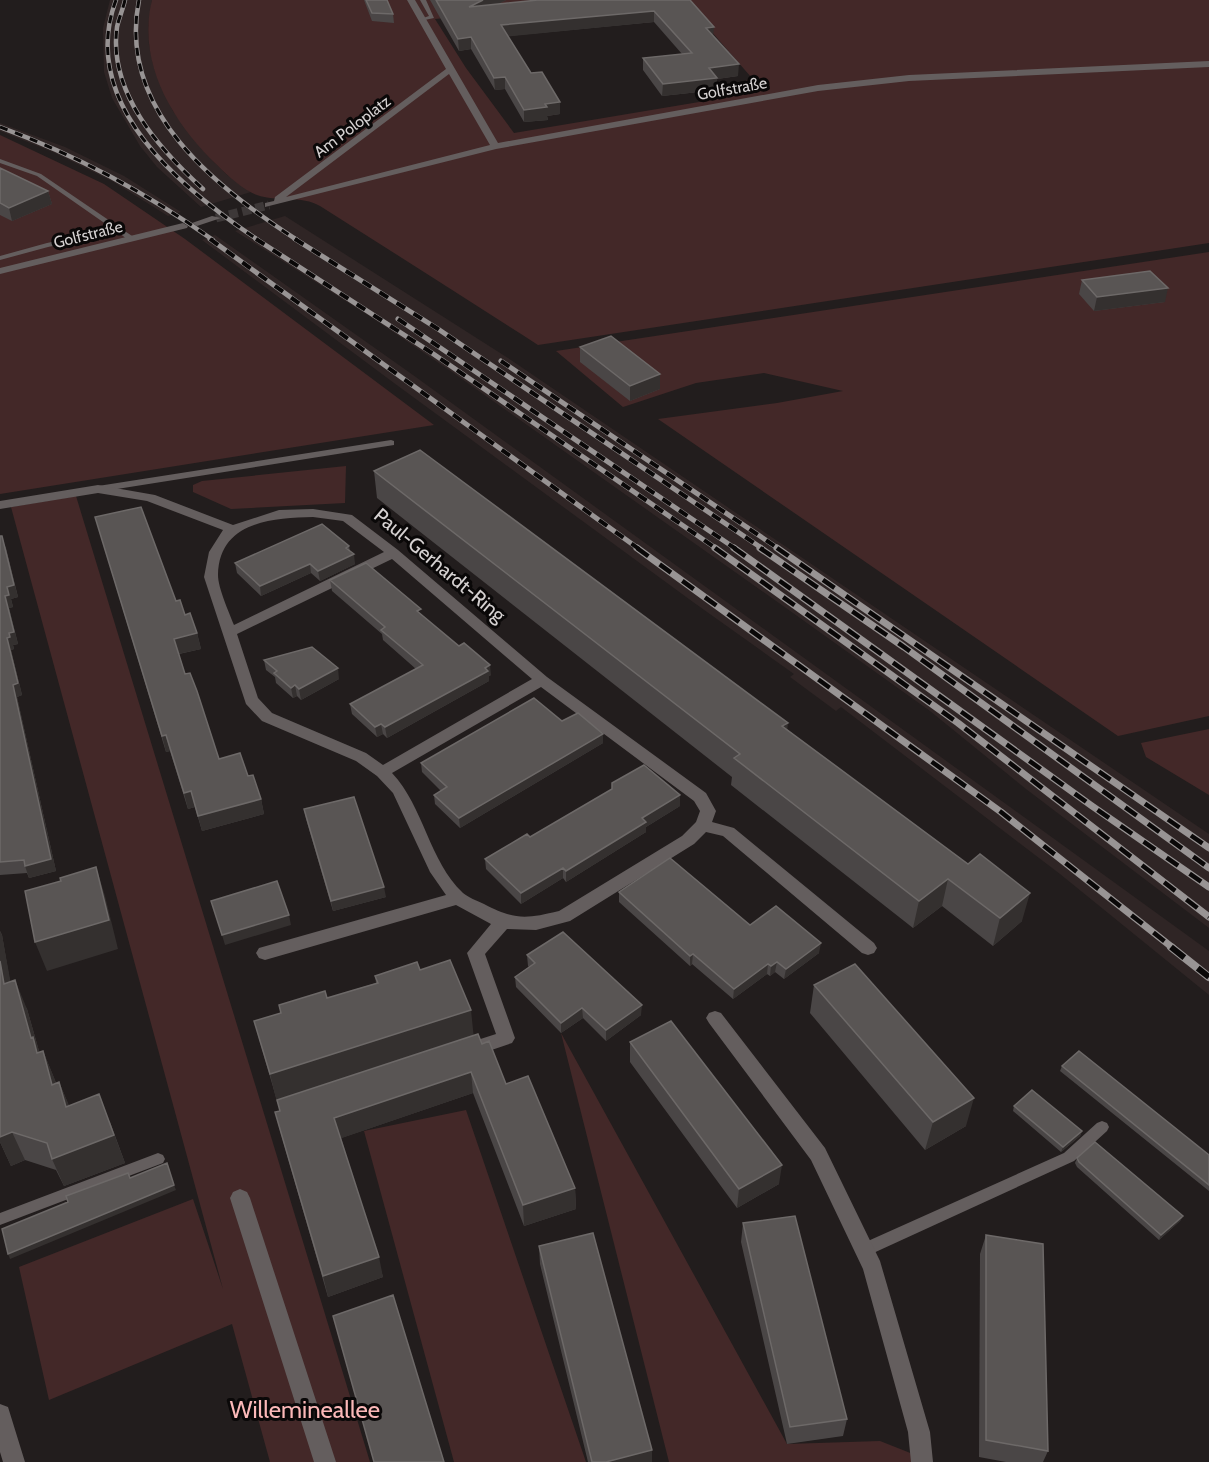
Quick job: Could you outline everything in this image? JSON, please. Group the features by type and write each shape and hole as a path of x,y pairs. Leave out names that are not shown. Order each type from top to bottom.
{"street":[{"path":"411,0 495,146"},
{"name":"Golfstraße","path":"269,205 495,146 818,88 909,78 1005,72 1209,64"},
{"name":"Am Poloplatz","path":"269,205 450,69"},
{"path":"197,223 216,218"},
{"name":"Golfstraße","path":"0,271 183,226"},
{"path":"0,505 98,489 150,498 233,529"},
{"name":"Paul-Gerhardt-Ring","path":"233,529 279,514 314,513 347,518 393,553 542,680 700,797 708,811 703,825"},
{"path":"233,529 225,535 216,552 211,577 251,700 267,717 361,757 382,772 399,790 438,872 458,897 503,922 536,923 564,916 688,840 703,825 728,832 868,948"},
{"path":"228,633 393,553"},
{"path":"382,772 542,680"},
{"path":"265,953 458,897"},
{"path":"451,1056 506,1038 476,953 503,922"},
{"path":"715,1018 818,1154 873,1268 919,1432 922,1462"},
{"path":"240,1198 325,1462"},
{"path":"0,1415 14,1462"}],"lane":[{"path":"423,0 432,17 423,20"},
{"path":"0,161 39,174 131,238"},
{"path":"0,258 46,245 119,230"},
{"path":"98,489 391,442"},
{"path":"864,1250 1069,1157 1102,1127"},
{"path":"0,1219 158,1159"}],"shaded area":[{"path":"110,0 152,0 148,26 149,45 154,68 173,111 208,156 227,175 251,192 201,207 157,167 140,146 112,98 104,72 103,28"},
{"path":"0,123 65,147 124,176 181,212 168,216 112,181 53,152 0,131"},
{"path":"285,216 508,358 1209,834 1209,928 1026,789 930,711 452,372 371,317 235,231"},
{"path":"215,235 413,375 1209,951 1209,995 1060,874 841,707 836,711 790,677 794,674 394,383 202,240"}],"green space":[{"path":"152,0 536,0 538,2 622,0 435,19 466,68 514,133 723,98 751,77 684,0 1209,0 1209,243 538,345 320,206 305,201 257,195 246,190 231,178 186,131 162,91 149,47 148,23"},
{"path":"0,135 104,184 185,239 434,425 0,494"},
{"path":"1209,252 1209,716 1118,736 658,419 777,403 843,391 764,373 696,383 623,407 556,351"},
{"path":"346,466 345,503 231,509 193,492 193,485 202,481"},
{"name":"Willemineallee","path":"76,496 370,1462 270,1462 232,1324 49,1400 19,1267 193,1199 223,1289 11,507"},
{"path":"1209,729 1209,795 1146,757 1141,743"},
{"path":"561,1033 787,1444 880,1441 933,1462 669,1462"},
{"path":"466,1110 586,1462 454,1462 364,1131"}],"building":[{"path":"366,0 387,0 393,14 372,13"},
{"path":"436,0 483,0 469,7 538,0 690,0 714,27 706,28 739,64 709,68 717,78 663,84 643,58 692,53 654,11 501,25 531,73 542,72 560,102 545,104 547,107 524,110 505,77 494,78 471,37 458,39"},
{"path":"0,168 48,191 9,208 0,203"},
{"path":"1150,271 1168,288 1097,297 1082,280"},
{"path":"611,336 660,374 630,386 580,347"},
{"path":"420,450 788,723 782,726 968,864 980,854 1030,893 1000,918 948,879 919,901 734,758 740,754 374,471"},
{"path":"141,507 176,601 180,600 185,615 190,613 197,633 174,639 185,674 190,673 197,691 219,759 240,753 248,776 253,775 261,799 198,816 191,791 184,793 166,735 162,736 95,517"},
{"path":"322,524 349,546 346,548 354,554 318,571 310,564 260,586 235,563"},
{"path":"0,536 2,536 14,585 7,587 9,595 5,596 14,632 9,633 10,637 7,638 18,683 13,685 51,859 25,866 24,860 0,862"},
{"path":"366,563 421,609 417,611 459,646 464,643 490,665 485,668 488,671 385,727 381,724 375,727 350,704 423,665 381,630 385,627 330,580"},
{"path":"312,647 338,668 299,689 295,685 291,688 274,673 277,671 264,660"},
{"path":"534,698 562,721 578,713 603,734 459,818 434,795 447,787 421,763"},
{"path":"644,765 680,795 642,818 646,822 566,871 563,868 521,893 485,859 527,834 530,837 612,789 612,783"},
{"path":"354,797 384,887 331,901 304,809"},
{"path":"670,858 750,925 776,906 821,943 786,969 777,962 771,966 768,964 734,989 693,954 690,956 619,892"},
{"path":"96,867 109,920 35,942 25,891 61,881 60,878"},
{"path":"277,881 289,915 222,935 211,901"},
{"path":"563,932 642,1005 606,1030 582,1008 561,1023 515,977 535,963 527,955"},
{"path":"450,960 471,1010 270,1074 254,1021 281,1013 279,1005 325,991 327,998 378,983 375,976 417,962 420,970"},
{"path":"0,961 4,984 15,980 37,1053 43,1051 52,1085 59,1082 66,1107 99,1094 114,1135 52,1159 47,1143 12,1132 0,1137"},
{"path":"855,964 974,1098 933,1122 814,985"},
{"path":"671,1021 782,1165 739,1189 630,1042"},
{"path":"478,1034 482,1044 489,1041 506,1084 528,1076 575,1188 523,1205 471,1072 334,1118 379,1257 323,1276 275,1112 280,1111 277,1100"},
{"path":"1079,1051 1209,1155 1209,1185 1062,1066"},
{"path":"1032,1090 1082,1131 1063,1147 1014,1106"},
{"path":"1095,1142 1183,1216 1161,1235 1079,1162 1077,1158"},
{"path":"167,1163 174,1185 8,1254 2,1229 68,1202 66,1196 128,1173 130,1178"},
{"path":"795,1216 847,1419 790,1427 743,1223"},
{"path":"593,1233 652,1450 606,1462 592,1462 539,1246"},
{"path":"986,1235 1043,1244 1048,1451 986,1440"},
{"path":"393,1295 444,1462 374,1462 333,1316"}],"tunnel":[{"path":"216,218 269,205"}],"railway":[{"path":"116,0 108,38 111,74 124,108 144,140 169,169 198,196 258,240"},
{"path":"125,0 117,27 116,51 120,74 129,96 154,137 203,189"},
{"path":"139,0 136,40 143,76 158,110 179,141 205,170 235,196 297,240"},
{"path":"0,127 110,176 163,206 213,240"},
{"path":"210,239 639,549"},
{"path":"256,239 432,353 717,549"},
{"path":"295,239 438,329 763,549"},
{"path":"398,319 736,549"},
{"path":"501,361 779,549"},
{"path":"637,548 1001,812 1173,948"},
{"path":"715,548 958,723 1209,917"},
{"path":"734,548 1092,806 1209,887"},
{"path":"760,548 904,647 1209,868"},
{"path":"777,548 1209,848"},
{"path":"1171,947 1209,977"}]}
